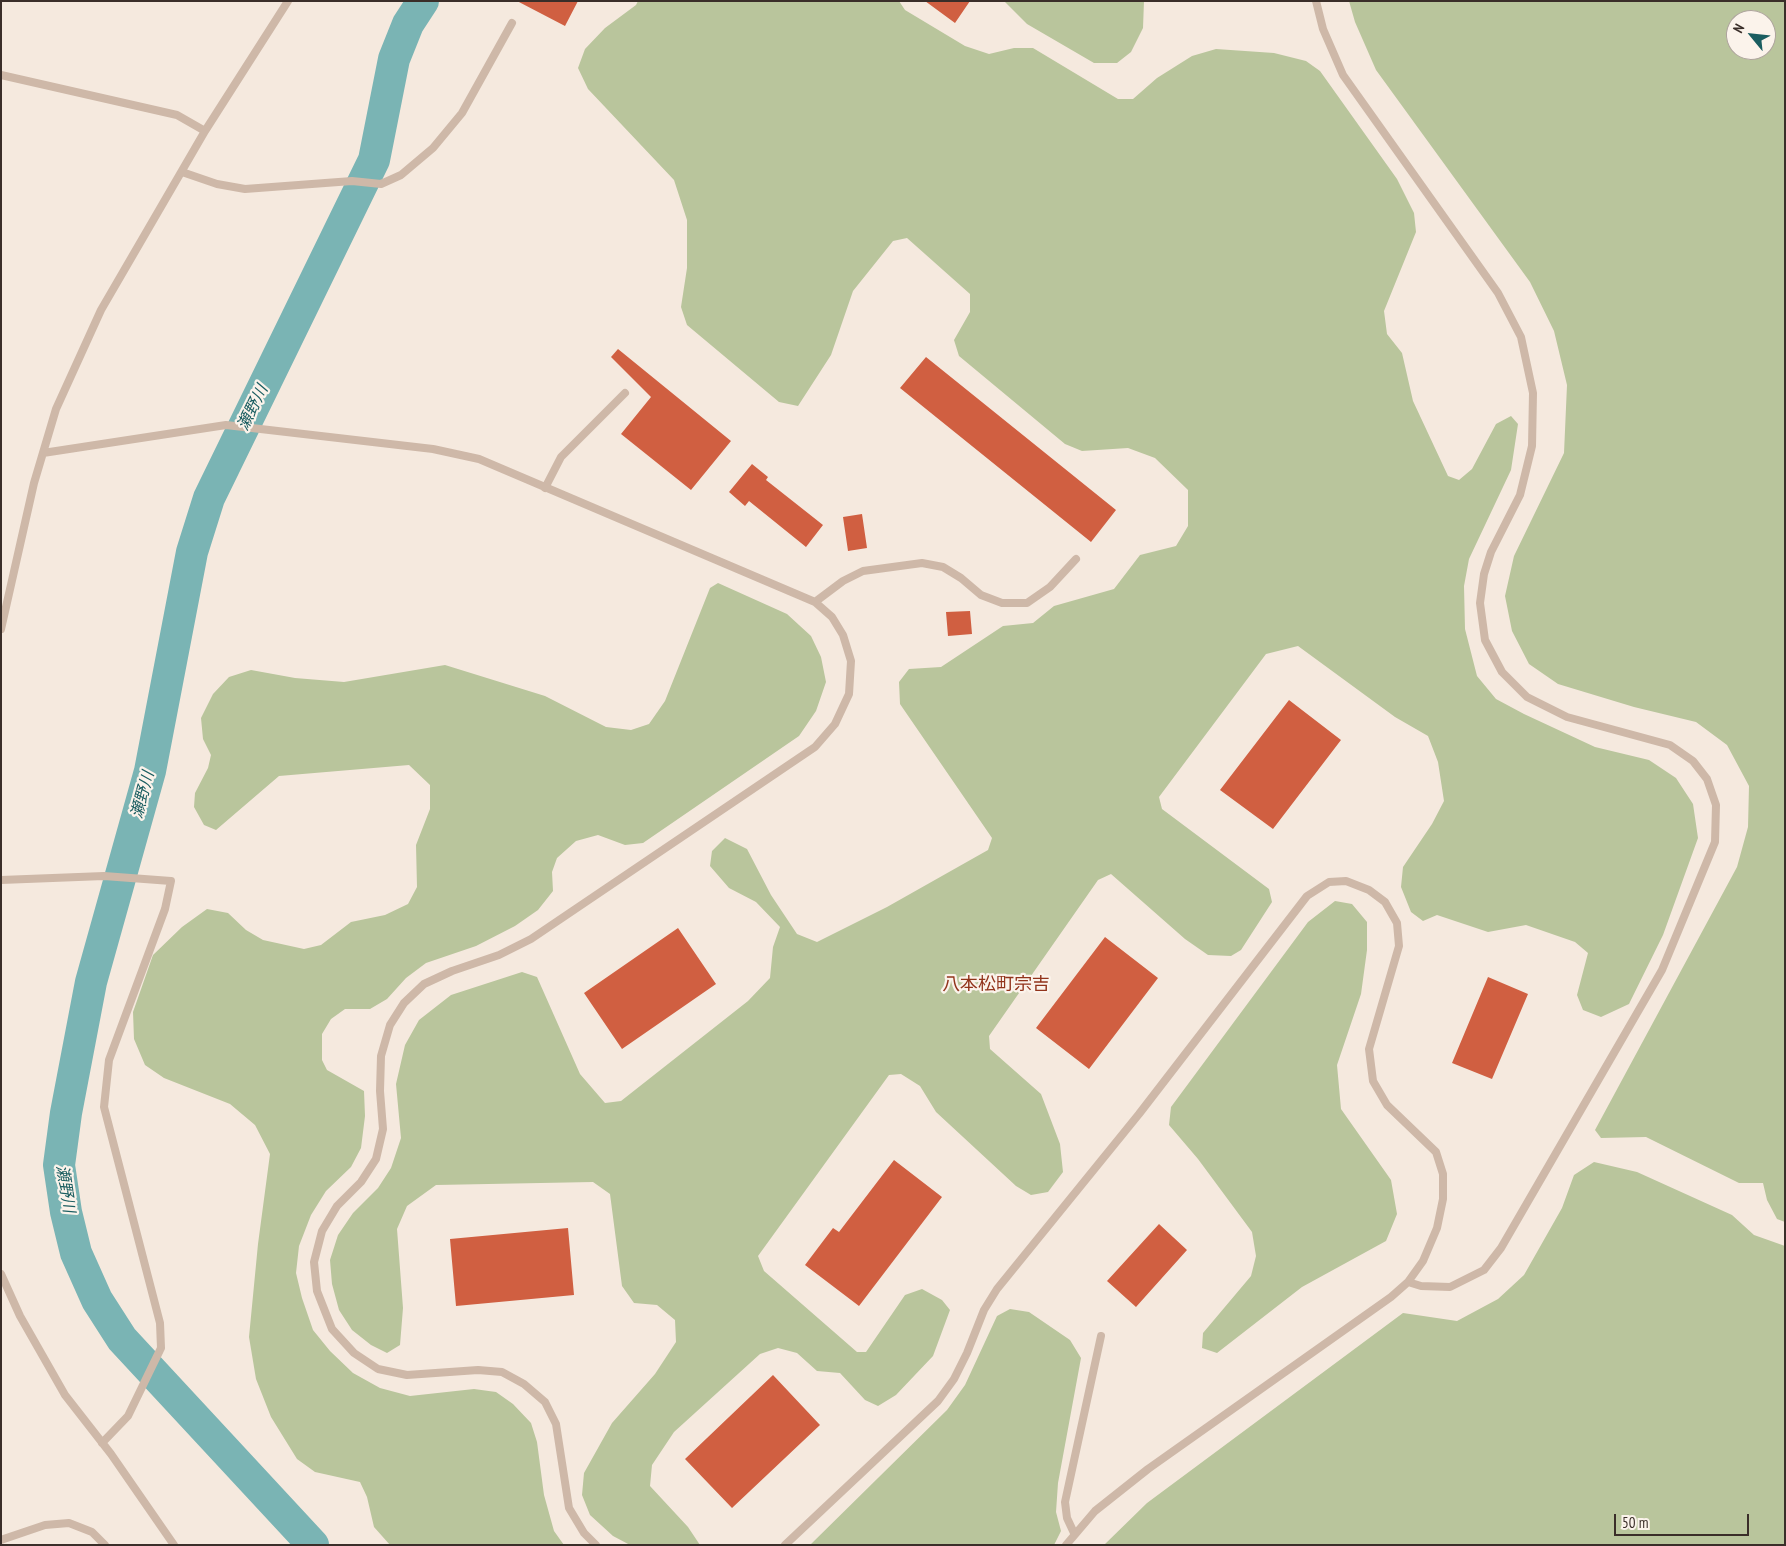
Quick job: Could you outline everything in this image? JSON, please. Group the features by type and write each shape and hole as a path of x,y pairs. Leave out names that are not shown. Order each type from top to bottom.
{"lane":[{"path":"1,629 43,453 56,408 101,310 206,130 288,1"},
{"path":"1316,1 1322,30 1343,75 1498,293 1521,337 1533,393 1532,446 1520,495 1491,552 1484,574 1480,603 1484,640 1502,672 1527,698 1567,717 1670,745 1693,761 1707,779 1716,805 1715,842 1662,970 1501,1248 1484,1270 1450,1287 1421,1286 1408,1282"},
{"path":"182,172 217,184 245,189 352,181 381,184 394,178 433,148 462,113 512,23"},
{"path":"1,75 177,115 206,130"},
{"path":"545,488 561,457 625,393"},
{"path":"43,453 226,425 257,427 316,437 433,449 479,459 815,602 832,616 839,629 851,661 849,694 835,724 814,746 532,939 499,955 452,971 424,984 404,1003 390,1025 380,1056 383,1129 376,1159 361,1182 337,1206 322,1230 314,1262 317,1291 332,1329 354,1353 378,1369 408,1375 478,1370 502,1372 524,1384 545,1402 556,1424 569,1508 584,1533 596,1545"},
{"path":"815,602 843,581 863,571 922,563 943,567 961,578 981,595 1002,603 1027,603 1050,588 1076,559"},
{"path":"1,880 104,876 172,881 165,909 109,1060 104,1107 160,1323 160,1348 128,1416 102,1443"},
{"path":"785,1545 938,1401 954,1379 984,1310 997,1289 1139,1114 1307,896 1329,882 1346,881 1369,890 1385,902 1397,923 1399,946 1369,1049 1373,1081 1387,1105 1436,1152 1443,1174 1443,1199 1437,1228 1423,1261 1408,1282 1391,1297 1148,1469 1095,1511 1074,1533 1066,1545"},
{"path":"1,1274 20,1316 65,1395 102,1443 174,1545"},
{"path":"1074,1533 1066,1518 1065,1502 1101,1336"},
{"path":"1,1540 45,1525 69,1524 92,1532 105,1545"}],"green space":[{"path":"638,1 899,1 905,10 965,46 989,54 1014,48 1033,48 1118,99 1133,99 1157,78 1192,56 1216,49 1274,53 1306,61 1320,71 1397,179 1414,213 1416,232 1384,311 1387,334 1402,353 1413,401 1448,476 1459,480 1472,469 1496,424 1511,416 1518,424 1511,470 1469,559 1464,586 1465,629 1477,676 1496,699 1524,714 1595,747 1649,760 1676,778 1693,804 1698,838 1663,935 1629,1004 1601,1017 1583,1010 1577,995 1588,953 1575,942 1526,925 1488,932 1437,915 1423,921 1411,912 1401,887 1403,867 1432,824 1444,801 1438,762 1428,736 1395,717 1298,646 1266,654 1159,797 1162,809 1269,889 1272,902 1241,950 1231,956 1208,955 1185,939 1111,874 1098,880 989,1036 990,1049 1041,1094 1060,1144 1063,1172 1048,1192 1031,1195 1016,1186 936,1112 920,1086 901,1074 889,1075 758,1256 764,1271 857,1352 866,1352 905,1295 922,1289 942,1300 950,1310 933,1356 896,1395 878,1406 865,1400 840,1373 817,1371 797,1353 778,1348 760,1354 674,1432 652,1465 650,1486 688,1527 700,1545 630,1545 613,1536 590,1515 582,1495 584,1473 612,1423 655,1374 676,1342 675,1320 657,1305 634,1303 622,1286 610,1194 593,1182 436,1185 407,1206 397,1229 403,1308 400,1345 387,1353 371,1345 352,1330 339,1310 332,1284 330,1260 338,1235 353,1213 378,1188 391,1168 401,1138 396,1084 405,1045 419,1020 451,995 522,972 537,977 580,1074 605,1103 621,1101 748,1001 770,978 773,947 780,927 756,902 729,888 710,866 712,851 725,838 747,849 771,895 797,934 817,942 887,907 988,850 992,838 900,704 899,682 909,669 941,667 1003,626 1033,623 1054,606 1114,589 1140,555 1176,546 1188,526 1188,490 1155,458 1128,448 1082,451 1065,444 959,356 954,340 970,312 970,294 907,238 893,241 853,291 831,355 798,406 779,402 687,325 681,307 687,268 687,220 674,180 588,89 578,68 585,49 605,28 636,5"},
{"path":"1004,1 1144,1 1143,28 1131,52 1117,63 1094,63 1027,24"},
{"path":"1349,1 1785,1 1785,1222 1777,1219 1767,1200 1763,1183 1739,1183 1646,1137 1601,1138 1595,1130 1737,867 1748,827 1749,786 1727,745 1696,722 1634,707 1558,684 1529,664 1512,631 1505,596 1514,556 1564,453 1567,385 1554,331 1530,282 1376,70 1355,22"},
{"path":"718,583 787,614 811,636 821,657 826,682 816,711 799,736 643,843 625,845 598,835 576,841 557,858 552,872 553,891 538,910 515,926 476,946 426,963 406,978 387,999 370,1009 345,1009 331,1019 322,1034 322,1060 327,1070 364,1091 365,1116 361,1148 351,1167 326,1191 311,1215 299,1246 296,1273 313,1330 330,1351 353,1373 380,1388 410,1396 474,1389 496,1392 513,1404 531,1423 537,1442 544,1495 554,1531 564,1545 390,1545 374,1527 367,1497 360,1482 315,1472 297,1459 271,1417 256,1379 249,1337 258,1244 270,1154 255,1125 230,1104 164,1078 145,1065 134,1039 133,1012 153,955 182,927 207,909 228,913 246,930 263,940 304,949 321,945 351,922 385,915 408,904 417,887 416,845 430,809 430,785 409,765 279,776 216,830 204,825 194,807 195,793 208,768 211,755 203,739 201,718 213,694 229,677 251,670 295,678 344,682 445,665 545,696 606,727 631,730 649,724 665,701 710,588"},
{"path":"1335,901 1352,904 1367,922 1367,950 1361,994 1337,1065 1341,1109 1391,1180 1397,1214 1386,1241 1302,1287 1217,1353 1202,1348 1203,1333 1251,1276 1256,1256 1252,1232 1198,1159 1169,1125 1171,1107 1308,922"},
{"path":"1594,1162 1637,1172 1732,1215 1754,1235 1785,1246 1785,1545 1104,1545 1147,1503 1403,1313 1457,1321 1498,1299 1524,1275 1562,1208 1574,1175"},
{"path":"1010,1309 1029,1312 1070,1340 1081,1358 1058,1483 1056,1512 1061,1531 1054,1545 810,1545 947,1410 965,1385 997,1316"}],"building":[{"path":"517,1 578,1 565,26"},
{"path":"925,1 970,1 955,23"},
{"path":"618,349 731,441 691,490 621,434 651,397 611,357"},
{"path":"926,357 1116,510 1091,542 900,388"},
{"path":"752,464 768,477 766,480 823,525 806,547 749,501 745,506 729,492"},
{"path":"862,514 867,548 848,551 843,517"},
{"path":"970,611 972,634 948,636 946,612"},
{"path":"1289,700 1341,740 1273,829 1220,790"},
{"path":"678,928 716,984 622,1049 584,993"},
{"path":"1105,937 1158,978 1089,1069 1036,1028"},
{"path":"1488,977 1528,994 1492,1079 1452,1063"},
{"path":"894,1160 942,1197 859,1306 805,1265 833,1228 839,1232"},
{"path":"1159,1224 1187,1250 1136,1307 1107,1281"},
{"path":"568,1228 574,1295 456,1306 450,1239"},
{"path":"773,1375 820,1425 732,1508 685,1459"}],"waterway":[{"name":"瀬野川","path":"313,1545 122,1339 97,1300 76,1253 66,1212 59,1165 66,1113 91,982 150,771 192,552 209,498 374,160 394,59 408,24 423,1"}],"district":[{"name":"八本松町宗吉","path":"996,985"}]}
